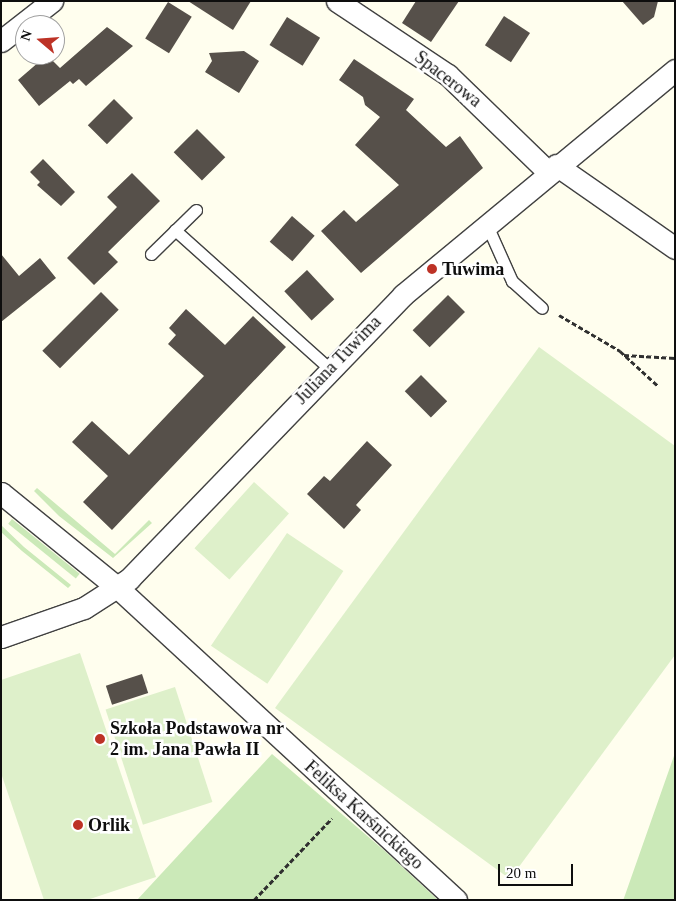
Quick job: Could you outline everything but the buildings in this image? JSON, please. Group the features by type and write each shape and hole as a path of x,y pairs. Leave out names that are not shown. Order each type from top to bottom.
{"street":[{"path":"1,41 52,1"},
{"name":"Spacerowa","path":"337,1 448,75 552,168 675,248"},
{"name":"Juliana Tuwima","path":"1,637 84,608 118,588 329,368 486,223 675,70"},
{"name":"Feliksa Karśnickiego","path":"1,493 118,588 456,900"}],"lane":[{"path":"151,254 196,210"},
{"path":"486,223 512,281 542,308"},
{"path":"175,230 329,368"}],"path":[{"path":"542,308 570,318 624,355 658,386"},
{"path":"624,355 675,358"},
{"path":"255,900 348,801"}],"green space":[{"path":"539,347 675,446 675,655 510,879 275,708"},
{"path":"254,482 289,513 229,580 194,548"},
{"path":"37,488 115,554 149,520 152,523 113,558 59,516 34,491"},
{"path":"12,519 80,574 76,578 8,524"},
{"path":"1,525 24,547 71,585 68,588 22,551 1,532"},
{"path":"287,533 343,571 267,684 211,646"},
{"name":"Orlik","path":"80,653 156,877 87,900 44,900 1,773 1,680"},
{"path":"175,687 212,802 143,825 106,710"},
{"path":"675,753 675,900 623,900 624,898"},
{"path":"272,754 386,852 438,900 137,900"}],"place":[{"name":"Tuwima","path":"432,269"},
{"name":"Szkoła Podstawowa nr 2 im. Jana Pawła II","path":"100,739"},
{"name":"Orlik","path":"78,825"}]}
